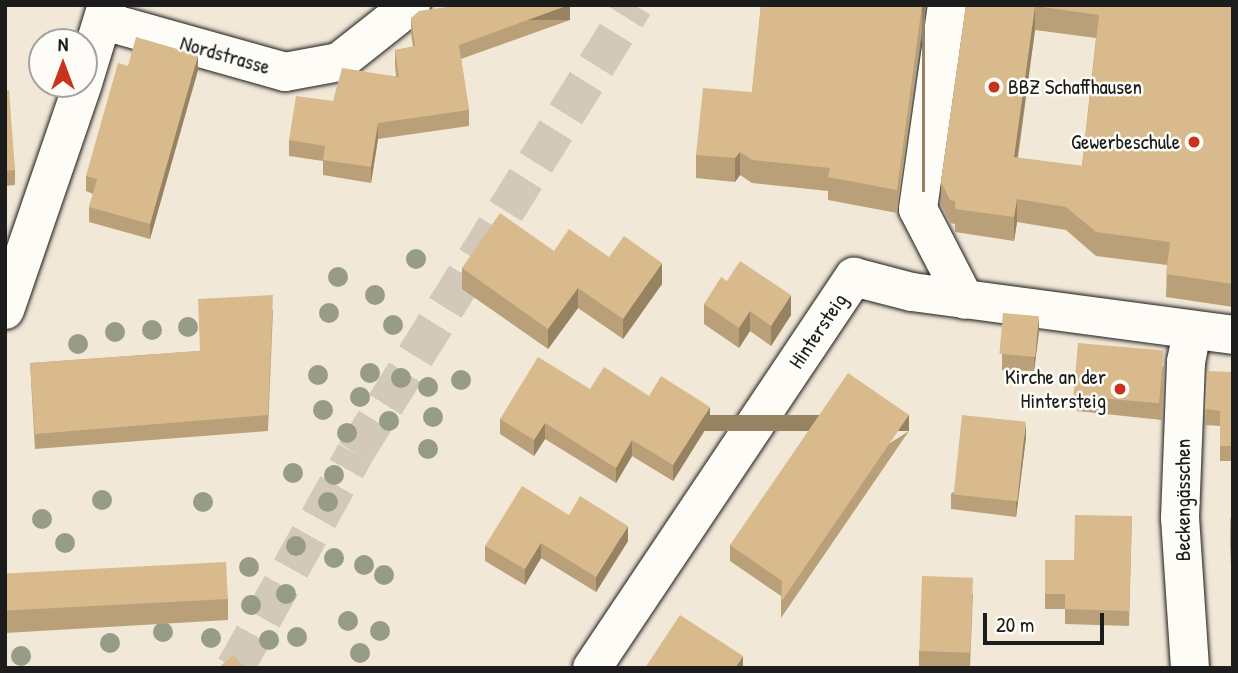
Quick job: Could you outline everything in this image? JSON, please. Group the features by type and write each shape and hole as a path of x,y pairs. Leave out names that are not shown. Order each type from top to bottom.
{"street":[{"name":"Nordstrasse","path":"98,35 105,13 285,72 339,62 411,5"},
{"path":"947,5 918,209 965,300"},
{"name":"Nordstrasse","path":"5,310 78,98"},
{"name":"Hintersteig","path":"592,668 854,277 965,300 1192,332 1233,335"},
{"name":"Beckengässchen","path":"1191,668 1180,518 1186,362 1192,332"}],"building":[{"path":"461,5 569,5 459,45 469,110 378,123 371,167 323,160 325,146 289,140 296,96 333,101 342,68 399,77 395,50 415,46 411,18 419,11"},
{"path":"761,5 922,5 897,190 828,177 830,168 752,160 740,152 735,158 696,155 703,88 752,92"},
{"path":"966,5 1233,5 1233,284 1166,274 1170,242 1096,232 1066,207 1017,199 1014,217 955,209 955,201 950,200 941,182","holes":["1035,6 1099,15 1082,166 1014,157"]},
{"path":"136,37 198,55 150,224 89,207 97,179 86,176 118,63 128,66"},
{"path":"5,90 9,90 15,170 5,171"},
{"path":"500,213 554,251 569,229 609,257 624,236 662,263 623,319 578,288 548,329 462,268"},
{"path":"740,261 791,295 771,326 750,311 739,328 704,304 721,277 727,281"},
{"path":"273,295 268,415 35,434 30,363 200,351 198,299"},
{"path":"1003,313 1039,316 1035,357 999,354"},
{"name":"Kirche an der Hintersteig","path":"1078,343 1164,350 1159,403 1073,396"},
{"path":"538,357 590,389 604,367 649,396 661,376 710,407 673,465 632,440 616,468 545,423 534,440 500,419"},
{"path":"1207,371 1233,372 1233,446 1220,446 1220,411 1205,409"},
{"path":"848,373 909,415 781,602 782,581 730,545"},
{"path":"962,415 1026,422 1017,501 954,495"},
{"path":"522,486 569,515 580,496 628,526 596,577 541,543 525,569 485,546"},
{"path":"1075,515 1132,516 1129,611 1065,609 1065,594 1045,594 1045,560 1074,560"},
{"path":"1230,518 1233,518 1233,595"},
{"path":"226,562 228,599 7,611 5,574"},
{"path":"922,576 973,578 970,653 919,651"},
{"path":"680,615 743,656 735,668 645,668"},
{"path":"234,655 245,668 218,668"}],"tunnel":[{"path":"235,668 355,453 634,5"}],"place":[{"name":"BBZ Schaffhausen","path":"994,87"},
{"name":"Gewerbeschule","path":"1194,142"},
{"name":"Kirche an der Hintersteig","path":"1120,389"}]}
